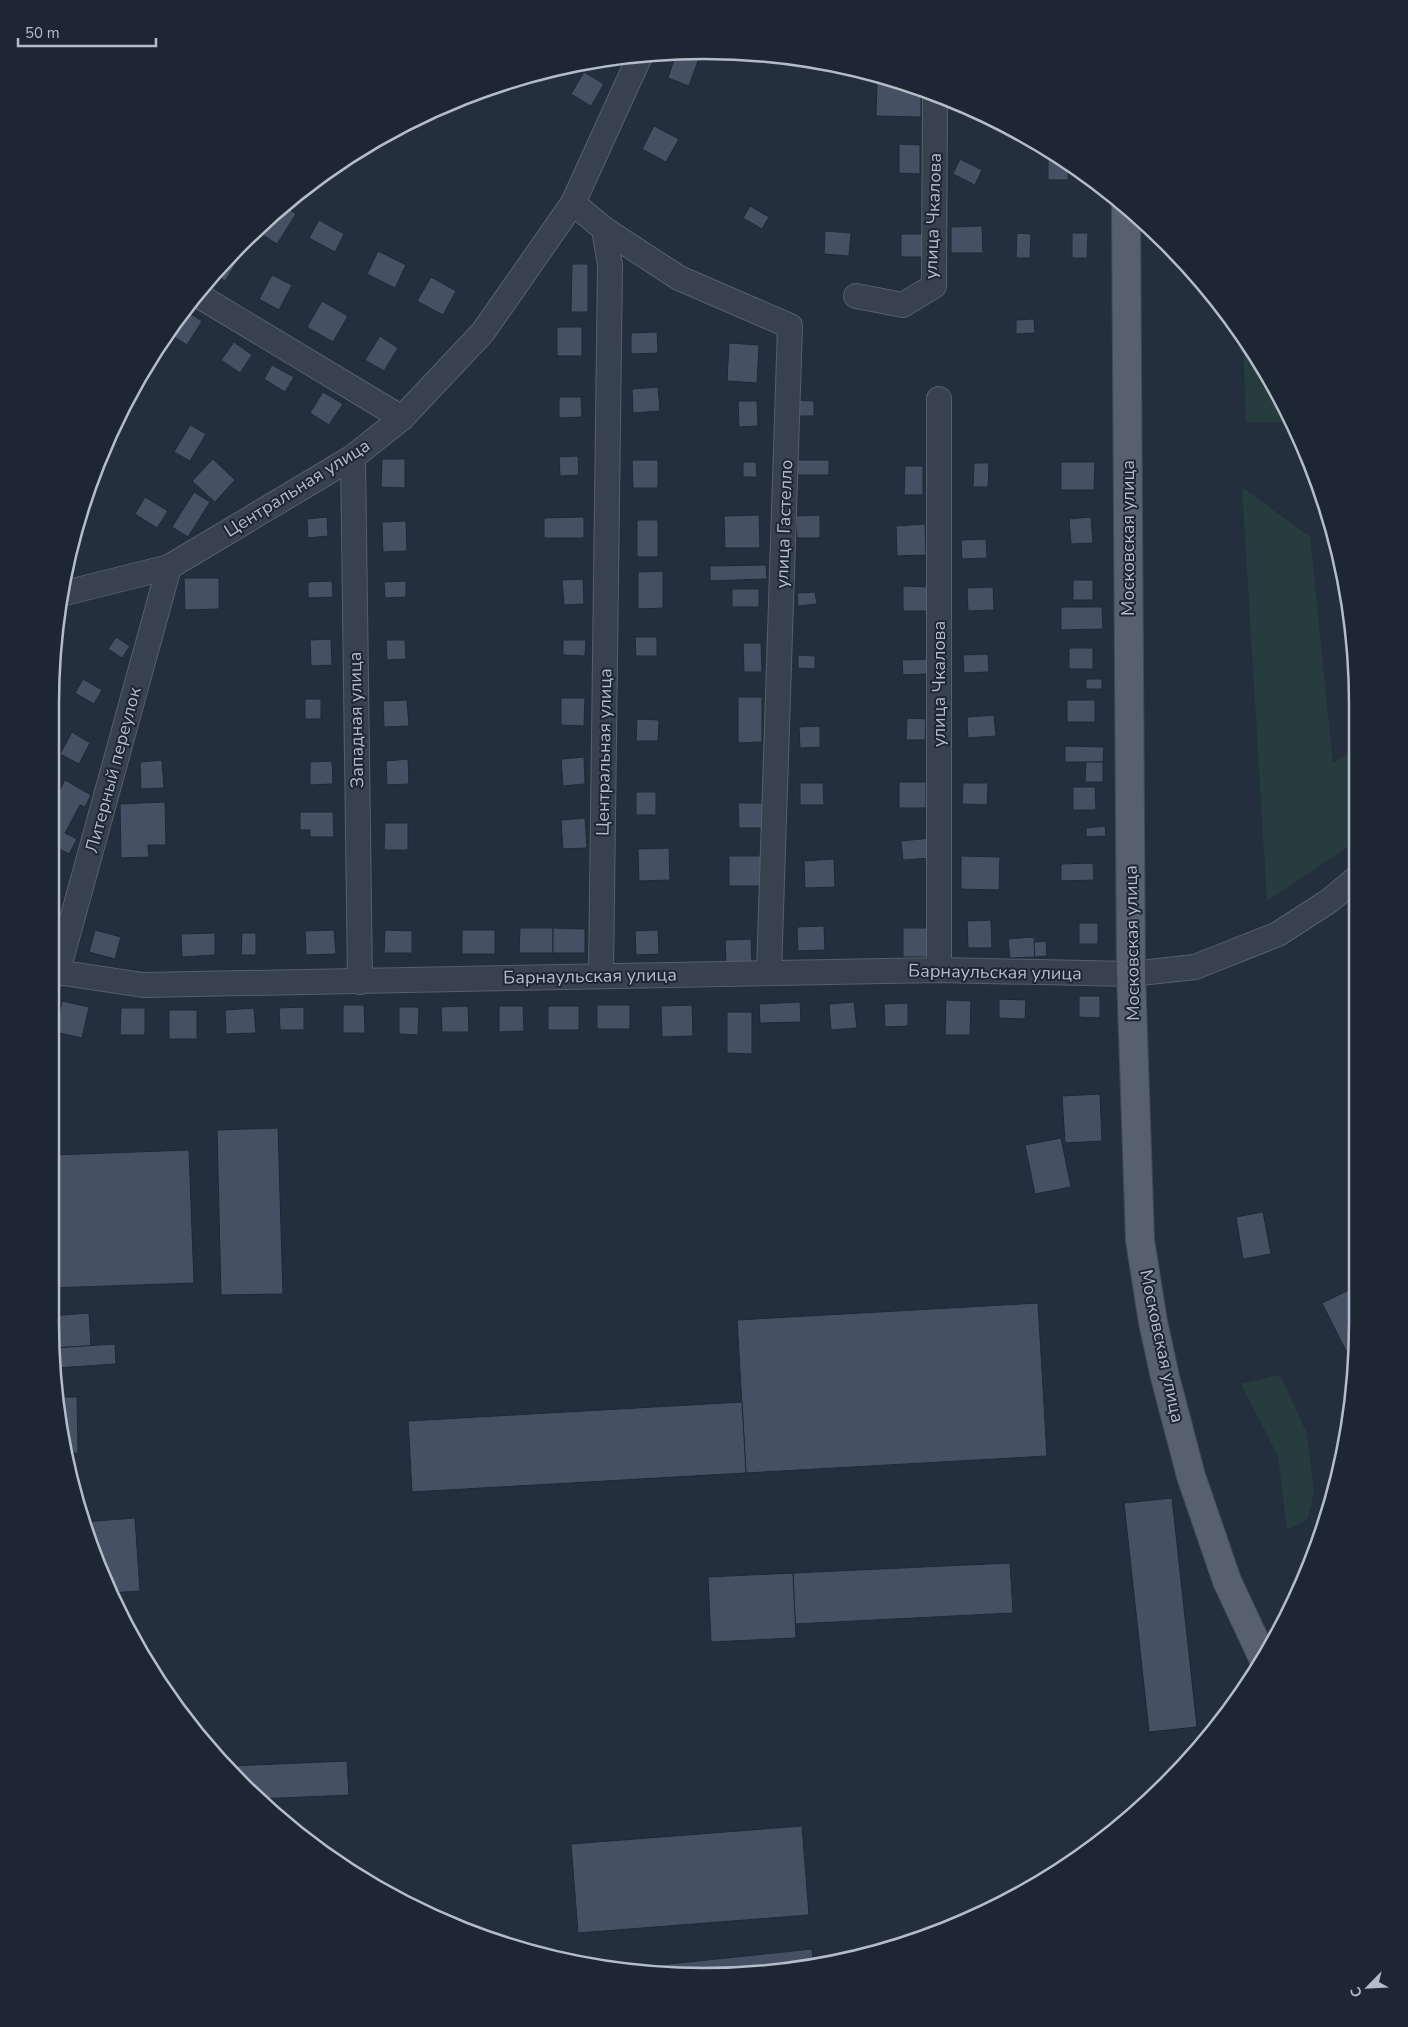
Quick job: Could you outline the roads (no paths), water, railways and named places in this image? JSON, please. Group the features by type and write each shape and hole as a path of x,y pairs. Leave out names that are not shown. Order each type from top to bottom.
{"main road":[{"name":"Московская улица","path":"1126,217 1131,974 1140,1240 1153,1322 1165,1377 1203,1516 1227,1581 1260,1651"}],"street":[{"name":"Центральная улица","path":"69,592 169,567 352,457 402,418 483,332 573,203 637,62"},
{"name":"улица Чкалова","path":"856,296 903,305 934,286 935,102"},
{"name":"улица Гастелло","path":"573,203 604,229 679,278 790,326 769,972"},
{"name":"Центральная улица","path":"601,975 610,265 604,229"},
{"path":"203,298 402,418"},
{"name":"улица Чкалова","path":"939,399 939,970"},
{"name":"Западная улица","path":"352,457 360,982"},
{"name":"Литерный переулок","path":"59,952 169,567"},
{"name":"Барнаульская улица","path":"59,974 144,985 939,970 1131,974 1195,967 1278,934 1329,901 1349,884"}]}
